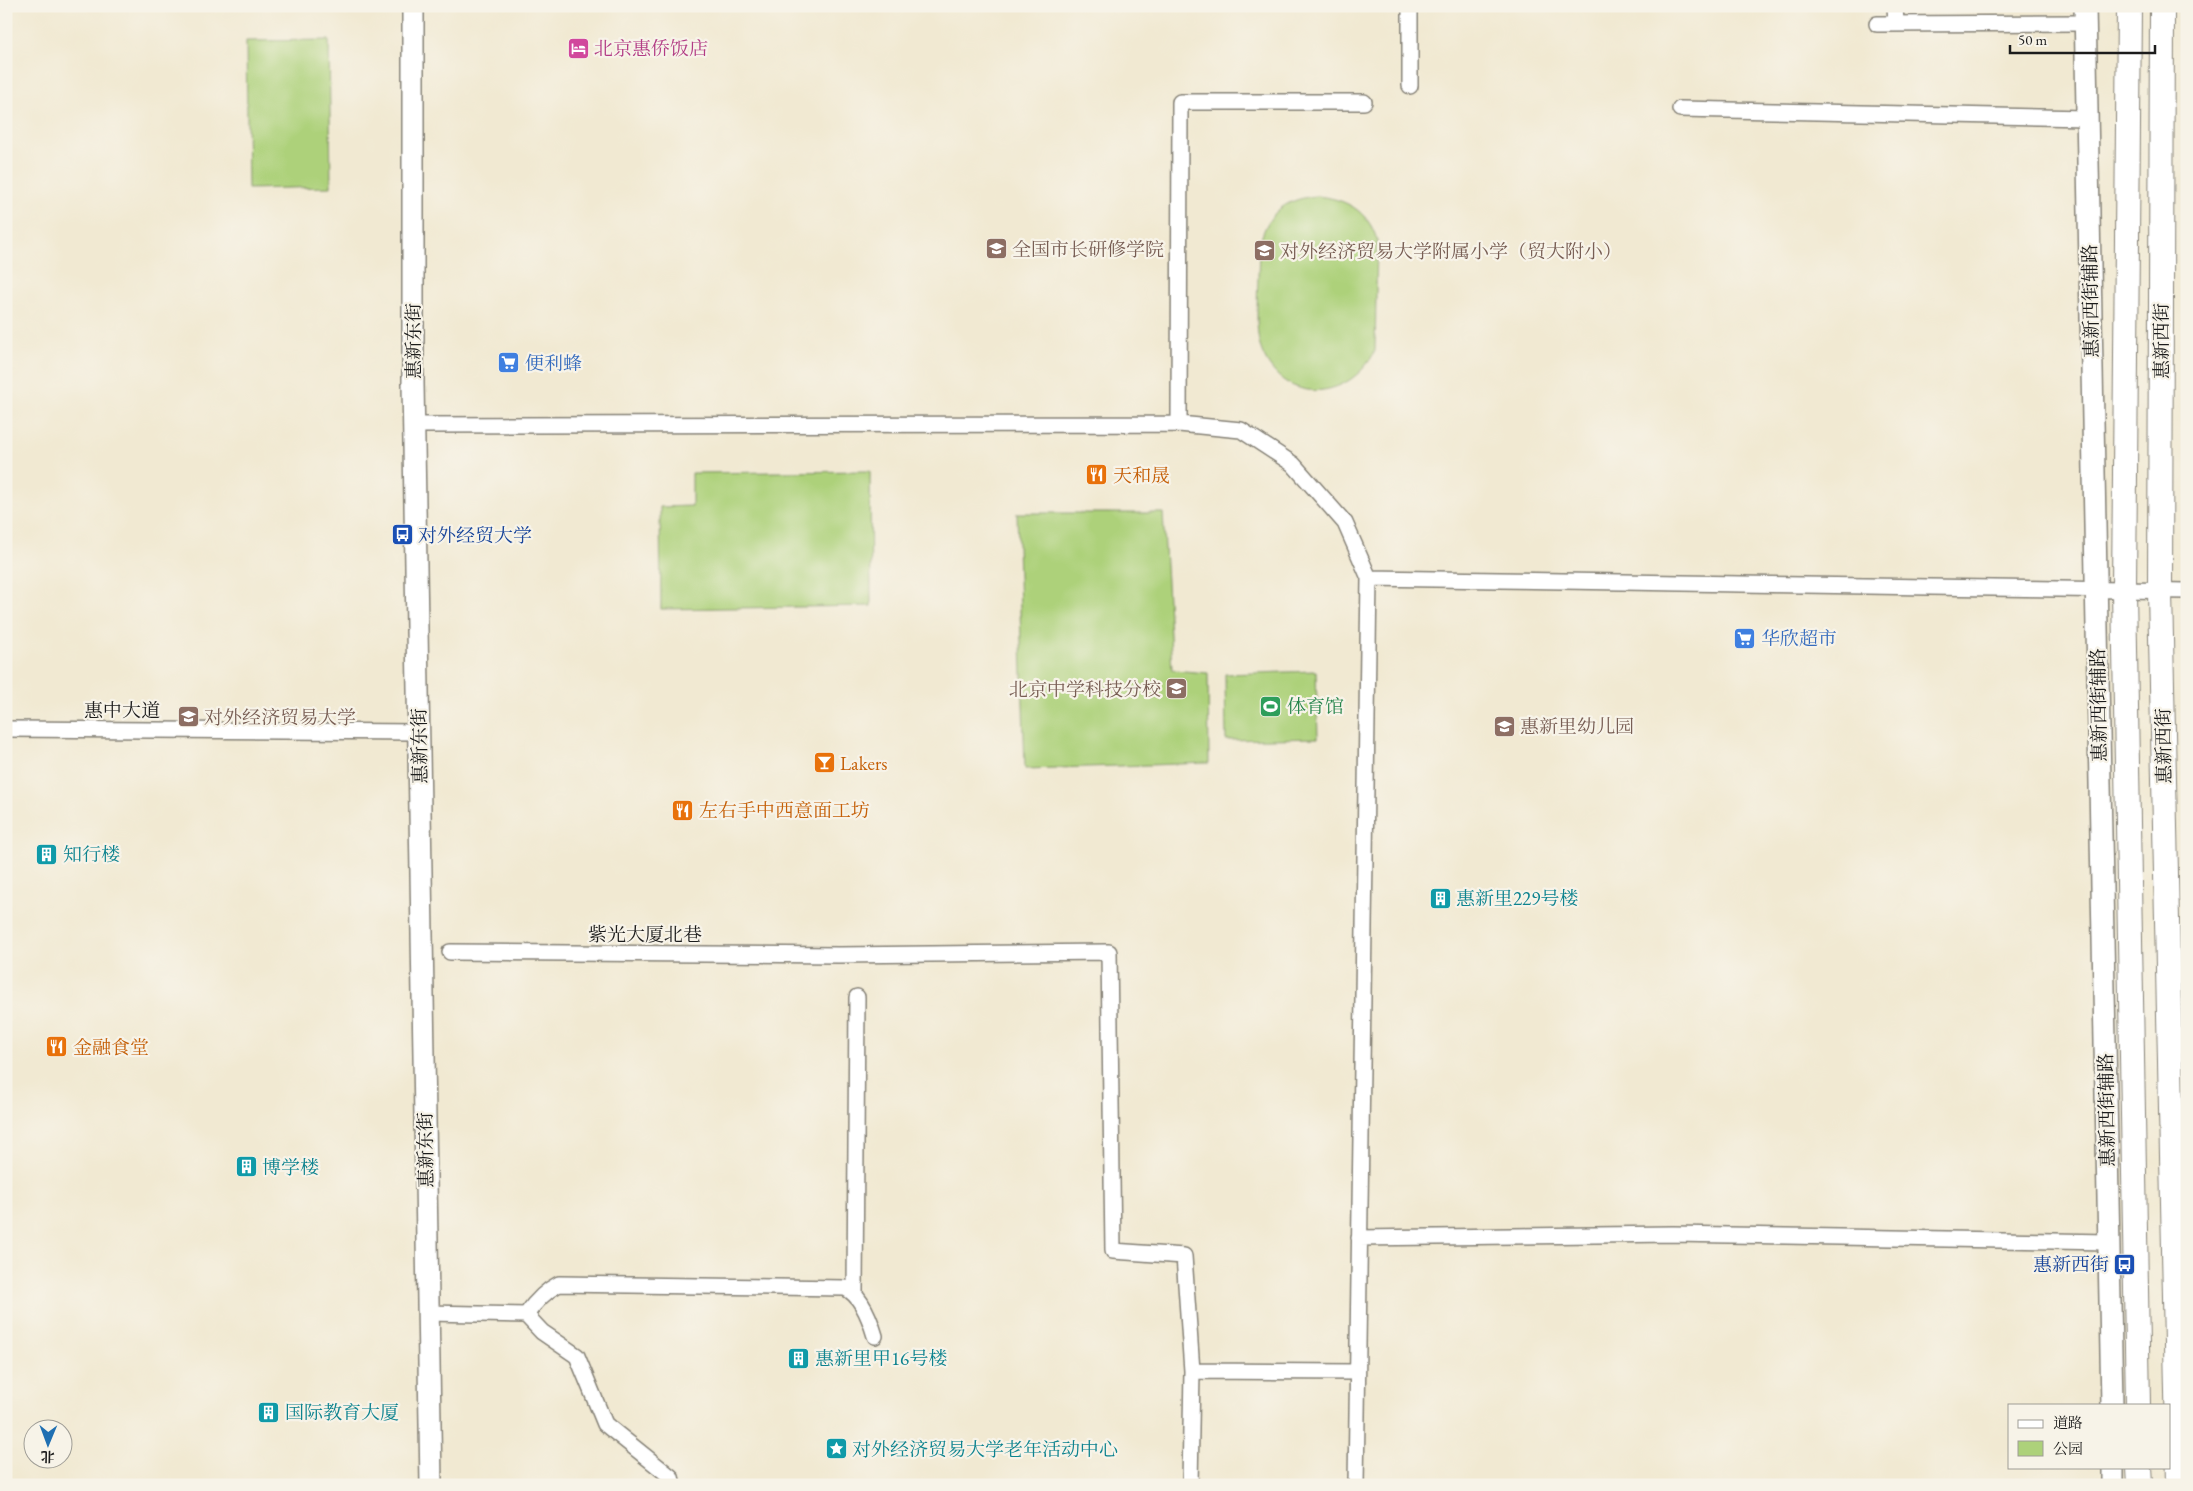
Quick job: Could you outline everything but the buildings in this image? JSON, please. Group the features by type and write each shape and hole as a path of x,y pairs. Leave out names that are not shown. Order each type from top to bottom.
{"main road":[{"name":"惠新西街","path":"2129,6 2124,590 2138,1404"},
{"name":"惠新西街","path":"2162,6 2160,591 2179,1485"},
{"path":"2139,1468 2140,1485"}],"street":[{"name":"惠新东街","path":"413,6 414,425 427,1313 432,1485"},
{"path":"1410,6 1410,86"},
{"path":"1895,6 1896,24"},
{"path":"1877,24 2085,15"},
{"name":"惠新西街辅路","path":"2085,15 2112,1404"},
{"path":"1179,424 1180,102 1364,102"},
{"path":"1680,109 2086,118"},
{"path":"414,425 1179,424 1241,430 1293,464 1345,523 1369,578 1356,1485"},
{"path":"1369,578 2187,591"},
{"name":"惠中大道","path":"6,729 418,732"},
{"name":"紫光大厦北巷","path":"450,952 839,955 1109,952 1114,1250 1184,1256 1192,1370"},
{"path":"857,997 855,1292 872,1324 875,1336"},
{"path":"1359,1238 1673,1234 2108,1242"},
{"path":"526,1314 548,1290 559,1284 845,1288 855,1292"},
{"path":"427,1313 526,1314 542,1332 577,1356 605,1424 671,1478 673,1485"},
{"path":"1190,1485 1192,1370 1357,1372"},
{"path":"2113,1468 2113,1485"}],"green space":[{"path":"329,40 331,187 248,189 246,41"},
{"path":"1315,196 1336,200 1354,208 1368,221 1377,240 1375,351 1363,368 1349,381 1332,388 1315,391 1298,388 1282,379 1269,366 1258,337 1257,312 1259,247 1266,226 1277,211 1285,205 1303,198"},
{"path":"870,471 871,606 661,609 660,507 692,506 692,473"},
{"path":"1017,513 1163,513 1172,670 1208,673 1209,763 1025,769"},
{"name":"体育馆","path":"1316,671 1318,738 1226,740 1225,674"}],"place":[{"name":"北京惠侨饭店","path":"578,48"},
{"name":"全国市长研修学院","path":"996,249"},
{"name":"对外经济贸易大学附属小学（贸大附小）","path":"1264,251"},
{"name":"便利蜂","path":"509,363"},
{"name":"天和晟","path":"1097,475"},
{"name":"对外经贸大学","path":"402,535"},
{"name":"华欣超市","path":"1745,638"},
{"name":"北京中学科技分校","path":"1177,689"},
{"name":"体育馆","path":"1271,706"},
{"name":"对外经济贸易大学","path":"188,717"},
{"name":"惠新里幼儿园","path":"1504,726"},
{"name":"Lakers","path":"824,763"},
{"name":"左右手中西意面工坊","path":"683,810"},
{"name":"知行楼","path":"47,854"},
{"name":"惠新里229号楼","path":"1440,898"},
{"name":"金融食堂","path":"57,1047"},
{"name":"博学楼","path":"246,1167"},
{"name":"惠新西街","path":"2125,1264"},
{"name":"惠新里甲16号楼","path":"799,1358"},
{"name":"国际教育大厦","path":"269,1412"},
{"name":"对外经济贸易大学老年活动中心","path":"836,1449"}]}
